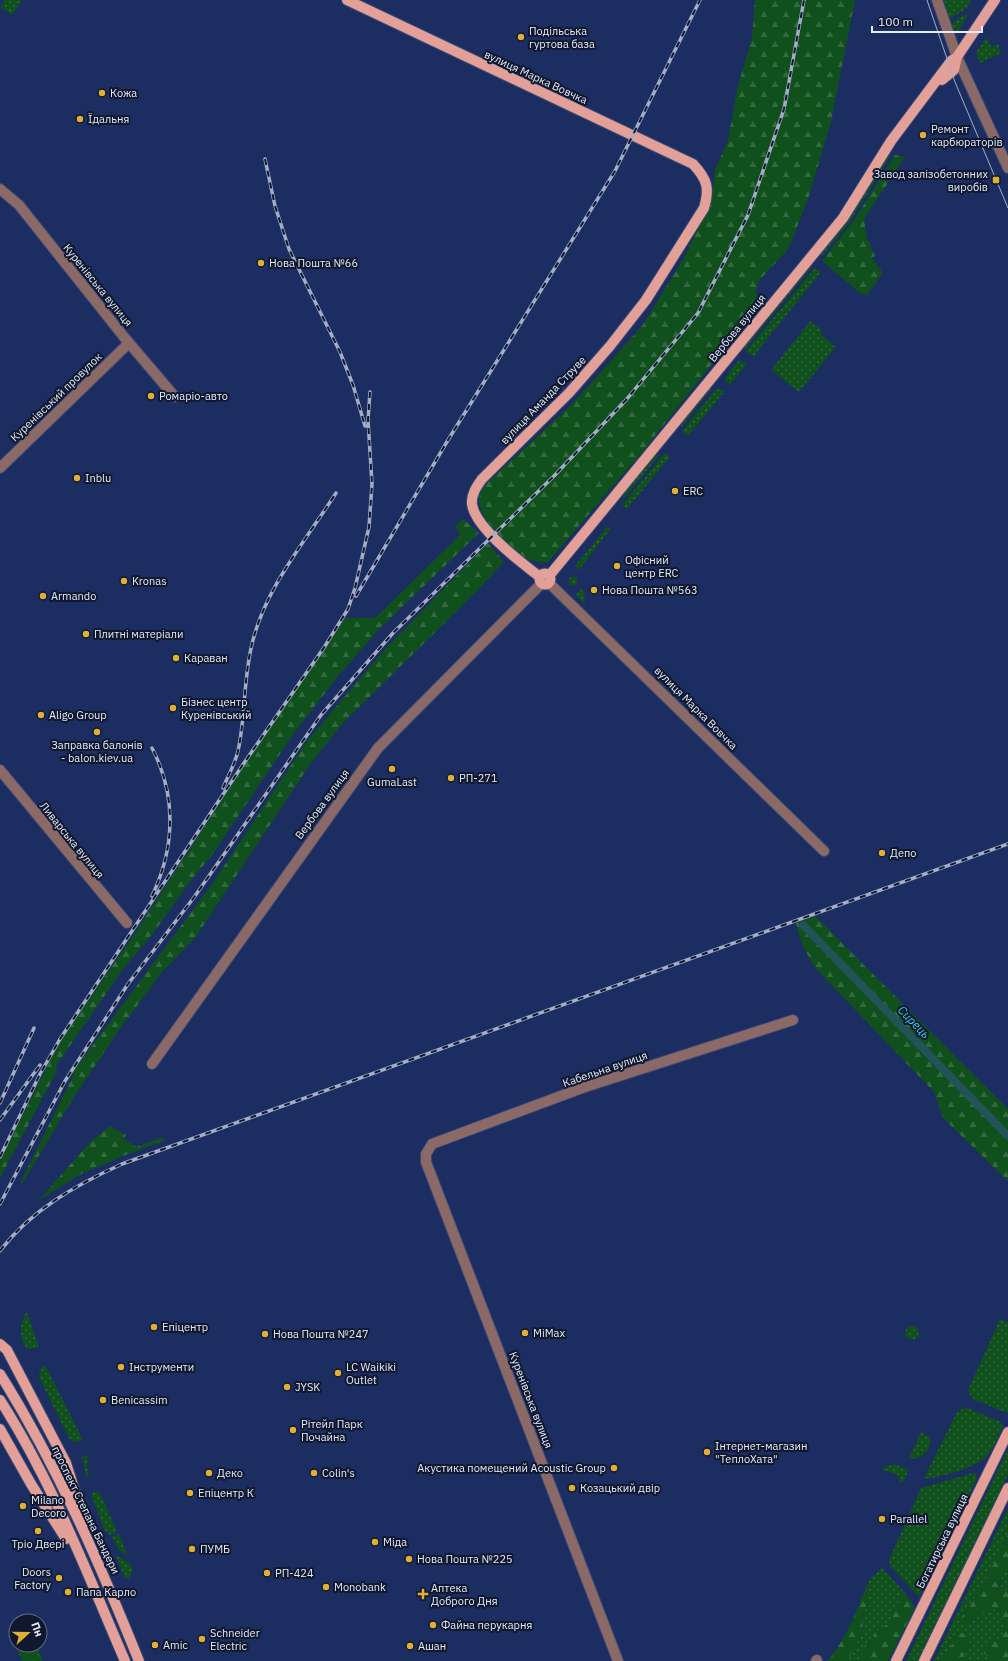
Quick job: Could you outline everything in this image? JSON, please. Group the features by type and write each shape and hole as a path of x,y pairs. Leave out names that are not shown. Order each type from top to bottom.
{"main road":[{"name":"вулиця Марка Вовчка","path":"347,0 693,164 703,174 706,185"},
{"name":"Вербова вулиця","path":"545,580 843,218 892,141 951,61 957,57 995,0"},
{"name":"вулиця Аманда Струве","path":"545,580 505,549 486,528 477,516 472,504 474,491 482,479 569,394 646,300 704,208 707,196 706,185"},
{"path":"0,1344 6,1350 66,1463 76,1489 92,1546"},
{"name":"проспект Степана Бандери","path":"0,1374 25,1416 92,1546 139,1661"},
{"path":"0,1400 37,1466 125,1661"},
{"path":"0,1428 31,1484 83,1566"},
{"name":"Богатирська вулиця","path":"896,1661 1008,1432"},
{"path":"924,1661 1008,1488"}],"street":[{"path":"937,0 957,57 1008,168"},
{"name":"Куренівська вулиця","path":"0,189 19,205 129,343 175,397"},
{"name":"Куренівський провулок","path":"0,468 129,343"},
{"name":"вулиця Марка Вовчка","path":"545,580 824,851"},
{"name":"Вербова вулиця","path":"152,1064 378,748 545,580"},
{"name":"Ливарська вулиця","path":"0,770 127,923"},
{"name":"Кабельна вулиця","path":"429,1148 432,1144 585,1087 792,1020"},
{"name":"Куренівська вулиця","path":"429,1148 426,1162 618,1661"}],"green space":[{"path":"5,0 22,0 12,15 0,7"},
{"path":"755,0 855,0 831,122 809,196 789,248 758,282 756,293 759,305 643,451 548,562 537,562 526,558 519,555 493,530 482,513 479,498 480,493 488,482 571,405 642,326 684,258 712,199 715,169 728,141 737,89 752,38"},
{"path":"941,0 971,0 967,8 948,20"},
{"path":"969,14 955,36 950,25 962,16"},
{"path":"987,37 991,47 998,44 1001,53 980,63 976,52"},
{"path":"887,155 891,155 849,223 821,257 822,250"},
{"path":"895,155 905,157 864,219 867,238 875,256 872,258 883,273 867,295 861,294 822,261 856,217"},
{"path":"812,267 744,350 744,345 807,269"},
{"path":"815,268 821,272 753,357 746,351"},
{"path":"810,321 822,330 821,335 836,347 799,392 771,370"},
{"path":"739,360 747,364 730,385 724,379"},
{"path":"712,388 681,428 682,421 707,390"},
{"path":"717,388 725,391 688,436 682,431"},
{"path":"661,453 622,501 624,494 655,456"},
{"path":"665,453 670,457 627,509 622,505"},
{"path":"463,519 479,533 379,629 338,676 294,733 212,855 192,879 154,932 123,969 56,1066 57,1071 0,1178 0,1161 64,1035 133,936 245,764 345,618 375,618 461,534 455,527"},
{"path":"607,527 611,528 579,570 575,566"},
{"path":"488,543 504,562 478,590 344,722 311,763 195,938 163,971 119,1030 74,1097 22,1184 20,1183 74,1074 72,1073 212,884 307,741 385,649"},
{"path":"571,577 575,577 577,581 575,585 571,585 569,583 569,579"},
{"path":"581,589 584,591 585,604 575,595"},
{"path":"815,916 1008,1109 1008,1181 943,1118 934,1092 818,971 804,948 796,923"},
{"path":"110,1126 126,1135 124,1139 136,1147 163,1137 166,1140 123,1156 79,1175 38,1201 91,1141"},
{"path":"27,1312 39,1347 29,1349 23,1343 21,1334 23,1320"},
{"path":"1000,1319 1007,1322 1008,1320 1008,1413 974,1400 968,1390"},
{"path":"909,1326 915,1326 919,1330 919,1336 915,1340 909,1340 905,1336 905,1330"},
{"path":"45,1365 83,1440 73,1441 67,1434 39,1377 40,1369"},
{"path":"965,1407 1001,1422 1003,1427 994,1446 986,1457 974,1465 949,1474 926,1479 925,1476 957,1412"},
{"path":"921,1432 929,1437 930,1446 922,1456 918,1458 909,1458"},
{"path":"1008,1449 1008,1475 918,1661 906,1661"},
{"path":"82,1455 88,1456 87,1465 89,1476 86,1477"},
{"path":"894,1464 909,1470 903,1482 899,1482 899,1476 881,1469"},
{"path":"975,1473 977,1478 919,1597 890,1566 889,1560 921,1488"},
{"path":"93,1492 98,1492 101,1495 117,1532 110,1535 105,1531 91,1495"},
{"path":"1008,1508 1008,1534 980,1592 962,1616 971,1622 988,1610 997,1609 1002,1616 1004,1624 1003,1632 998,1639 983,1644 983,1652 988,1658 987,1661 962,1661 970,1642 957,1636 941,1661 934,1661"},
{"path":"119,1534 128,1557 118,1549 112,1537"},
{"path":"1008,1534 1008,1563 999,1585 1002,1592 1008,1589 1008,1661 987,1661 988,1658 983,1652 983,1644 998,1639 1004,1629 1000,1612 997,1609 988,1610 968,1623 963,1623 962,1616 980,1592"},
{"path":"115,1554 129,1563 133,1571 129,1578 125,1578"},
{"path":"1008,1564 1008,1589 1002,1592 1000,1591 1001,1577"},
{"path":"882,1568 906,1594 901,1597 889,1624 874,1633 873,1641 865,1647 859,1661 847,1661 863,1632 862,1616 867,1606 867,1593 864,1592 870,1579"},
{"path":"864,1592 869,1596 869,1601 862,1616 863,1632 847,1661 827,1661 844,1637"},
{"path":"906,1594 915,1608 888,1661 859,1661 865,1645 872,1643 875,1631 889,1624 901,1597"},
{"path":"962,1633 967,1635 970,1642 962,1661 941,1661 957,1635"},
{"path":"19,1653 40,1653 43,1661 22,1661"}],"waterway":[{"name":"Сирець","path":"803,925 1008,1136"}],"tram line":[{"path":"927,0 955,82 1008,208"}],"railway":[{"path":"356,596 448,440 615,171 700,0"},
{"path":"0,1204 65,1081 128,984 195,896 321,715 393,633 554,476 626,400 698,313 748,215 784,109 804,0"},
{"path":"265,159 275,206 289,249 340,352 353,385 365,426"},
{"path":"0,1157 40,1074 60,1039 244,763 325,646 348,609 355,588 369,527 372,484 368,420 370,392"},
{"path":"223,788 238,751 241,737 250,654 259,620 288,564 336,493"},
{"path":"152,748 166,785 170,822 169,841 165,859 160,878 152,896"},
{"path":"0,1251 12,1236 26,1223 55,1200 71,1190 122,1164 1008,844"},
{"path":"0,1103 34,1028"},
{"path":"0,1120 40,1065"}],"place":[{"name":"Подільська гуртова база","path":"521,37"},
{"name":"Кожа","path":"102,93"},
{"name":"Їдальня","path":"80,119"},
{"name":"Ремонт карбюраторів","path":"923,135"},
{"name":"Завод залізобетонних виробів","path":"996,180"},
{"name":"Нова Пошта №66","path":"261,263"},
{"name":"Ромаріо-авто","path":"151,396"},
{"name":"Inblu","path":"77,478"},
{"name":"ERC","path":"675,491"},
{"name":"Офісний центр ERC","path":"617,566"},
{"name":"Kronas","path":"124,581"},
{"name":"Нова Пошта №563","path":"594,590"},
{"name":"Armando","path":"43,596"},
{"name":"Плитні матеріали","path":"86,634"},
{"name":"Караван","path":"176,658"},
{"name":"Бізнес центр Куренівський","path":"173,708"},
{"name":"Aligo Group","path":"41,715"},
{"name":"Заправка балонів - balon.kiev.ua","path":"97,732"},
{"name":"GumaLast","path":"392,769"},
{"name":"РП-271","path":"451,778"},
{"name":"Депо","path":"882,853"},
{"name":"Епіцентр","path":"154,1327"},
{"name":"MiMax","path":"525,1333"},
{"name":"Нова Пошта №247","path":"265,1334"},
{"name":"Інструменти","path":"121,1367"},
{"name":"LC Waikiki Outlet","path":"338,1373"},
{"name":"JYSK","path":"287,1387"},
{"name":"Benicassim","path":"103,1400"},
{"name":"Рітейл Парк Почайна","path":"293,1430"},
{"name":"Інтернет-магазин \"ТеплоХата\"","path":"707,1452"},
{"name":"Акустика помещений Acoustic Group","path":"614,1468"},
{"name":"Деко","path":"209,1473"},
{"name":"Colin's","path":"314,1473"},
{"name":"Козацький двір","path":"572,1488"},
{"name":"Епіцентр К","path":"190,1493"},
{"name":"Milano Decoro","path":"23,1506"},
{"name":"Parallel","path":"882,1519"},
{"name":"Тріо Двері","path":"38,1531"},
{"name":"Міда","path":"375,1542"},
{"name":"ПУМБ","path":"192,1549"},
{"name":"Нова Пошта №225","path":"409,1559"},
{"name":"РП-424","path":"267,1573"},
{"name":"Doors Factory","path":"59,1578"},
{"name":"Monobank","path":"326,1587"},
{"name":"Папа Карло","path":"68,1592"},
{"name":"Аптека Доброго Дня","path":"423,1594"},
{"name":"Файна перукарня","path":"433,1625"},
{"name":"Schneider Electric","path":"202,1639"},
{"name":"Amic","path":"155,1645"},
{"name":"Ашан","path":"410,1646"}]}
